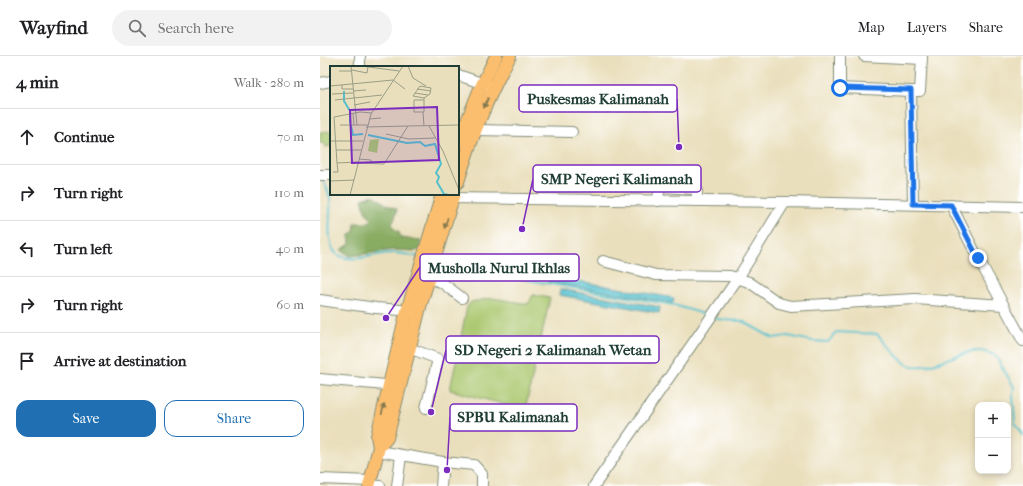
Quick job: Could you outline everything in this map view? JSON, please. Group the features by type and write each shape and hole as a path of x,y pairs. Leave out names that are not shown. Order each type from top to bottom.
{"main road":[{"path":"459,179 489,85 496,56"},
{"path":"459,141 466,122 489,85 510,56"},
{"path":"426,271 426,248 448,196"},
{"path":"394,385 413,311 426,271 437,252 448,196"},
{"path":"372,485 379,449 377,436 394,385 409,348 413,311"}],"street":[{"path":"840,56 840,88 920,91 922,58 864,56"},
{"path":"459,75 489,85"},
{"path":"911,90 913,204"},
{"path":"475,130 572,132"},
{"path":"448,196 1023,206"},
{"path":"594,486 738,278 785,202"},
{"path":"951,205 1023,341"},
{"path":"603,261 656,275 730,276 749,282 779,303 791,306 915,299 1003,305"},
{"path":"426,271 462,298"},
{"path":"320,300 376,308 413,311"},
{"path":"409,348 438,359 426,408"},
{"path":"320,379 394,385"},
{"path":"379,449 401,456 474,466 482,474 482,486"},
{"path":"397,486 401,456"},
{"path":"441,486 443,462"},
{"path":"320,479 372,485"}],"green space":[{"path":"330,131 330,146 326,147 325,144 320,143 320,132"},
{"path":"375,196 387,205 397,209 392,224 394,229 399,232 401,238 421,240 421,249 416,251 393,250 350,256 341,250 350,244 349,236 354,231 355,223 369,223 371,219 365,211 362,199"},
{"path":"533,295 550,298 525,410 450,390 467,307 471,302 492,298 528,304"}],"water":[{"path":"545,270 573,274 573,280 674,298 673,303 549,282 543,274"},
{"path":"560,289 660,307 659,313 559,295"}],"waterway":[{"path":"322,179 328,190 330,198 329,230 332,246 335,252 346,258 359,258 386,253 406,254 419,257"},
{"path":"437,262 522,279 674,305 707,315"},
{"path":"715,318 722,320 742,321 773,338 788,336 812,341 828,342 836,332 877,334 905,363 913,366 931,364 971,351 982,351 995,355 1014,387 1013,395 1015,423 1023,435"}],"place":[{"name":"Puskesmas Kalimanah","path":"679,147"},
{"name":"SMP Negeri Kalimanah","path":"522,229"},
{"name":"Musholla Nurul Ikhlas","path":"386,318"},
{"name":"SD Negeri 2 Kalimanah Wetan","path":"431,412"},
{"name":"SPBU Kalimanah","path":"447,470"}],"route":[{"path":"840,88 911,90 913,204 951,205 978,258"}]}
